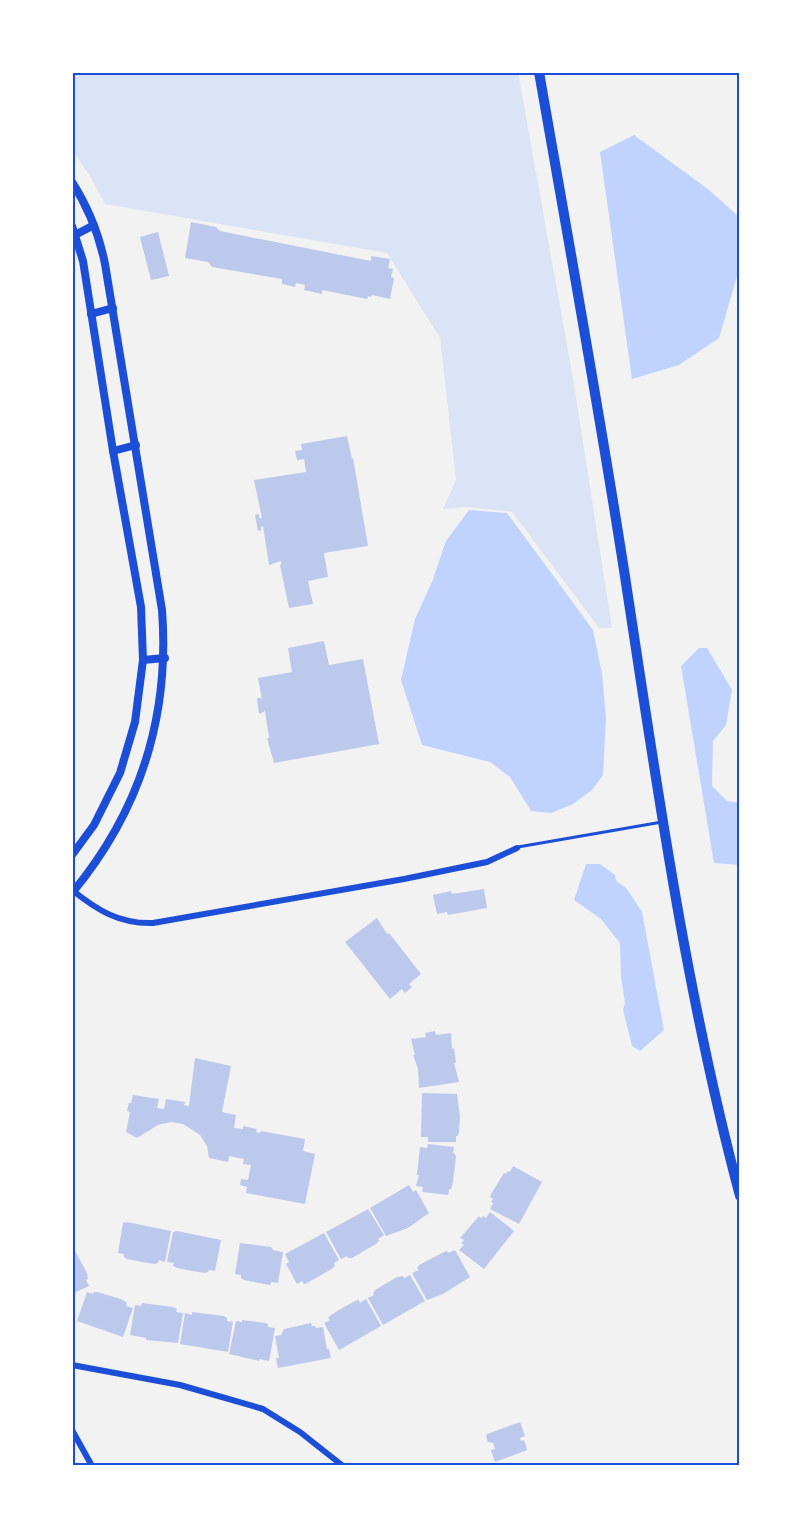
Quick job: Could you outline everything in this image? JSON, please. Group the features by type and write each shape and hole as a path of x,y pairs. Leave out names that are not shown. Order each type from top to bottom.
{"main road":[{"path":"539,72 593,375 687,959 717,1104 740,1196"}],"street":[{"path":"72,182 85,203 94,225 105,264 162,610 165,658 158,717 137,787 115,832 72,892 101,912 116,919 137,924 153,923 404,879 487,862 517,848"},
{"path":"72,855 94,825 120,773 135,722 143,660 141,607 113,451 83,261 74,231 94,225"},
{"path":"91,314 113,308"},
{"path":"113,451 136,445"},
{"path":"143,660 165,658"},
{"path":"72,1365 180,1385 263,1409 300,1432 343,1466"},
{"path":"72,1430 92,1466"}],"lane":[{"path":"517,848 663,821"}],"shaded area":[{"path":"72,72 518,72 574,384 612,628 599,628 512,512 465,507 443,509 456,480 440,338 387,253 105,204 72,150"}],"water":[{"path":"634,135 709,190 737,215 737,276 719,338 679,365 632,379 600,152"},
{"path":"469,510 507,513 593,630 602,674 606,718 603,775 592,790 573,804 551,813 531,811 510,777 490,762 422,745 401,680 415,619 432,582 446,541"},
{"path":"699,648 707,648 732,690 726,725 713,741 712,786 727,801 740,803 740,865 714,863 681,666"},
{"path":"586,864 600,864 615,875 616,881 627,889 642,912 664,1030 640,1051 632,1046 623,1010 625,1003 621,977 620,943 601,919 574,900"}],"building":[{"path":"191,222 216,227 220,231 371,261 371,256 390,259 388,268 393,269 391,277 394,278 390,299 372,295 367,299 322,290 322,294 304,290 305,285 296,283 295,287 282,284 282,279 212,267 208,262 185,258"},
{"path":"158,232 169,276 151,280 140,237"},
{"path":"347,436 368,546 324,553 328,577 308,581 313,604 289,608 281,561 269,565 263,526 258,531 255,515 259,514 259,518 262,518 254,480 306,472 304,459 297,460 295,451 302,450 301,444"},
{"path":"324,641 329,665 363,659 379,744 274,763 267,738 269,738 265,711 259,714 257,698 262,700 258,678 292,672 288,648"},
{"path":"484,889 487,908 448,915 447,912 437,914 433,895 451,891 452,894"},
{"path":"377,918 387,934 389,933 421,974 409,984 412,987 405,993 402,989 390,999 345,942"},
{"path":"435,1031 436,1035 451,1033 456,1063 454,1063 459,1082 419,1088 418,1069 411,1039 426,1037 425,1033"},
{"path":"195,1058 231,1066 222,1112 236,1115 234,1128 243,1129 243,1126 257,1129 256,1132 260,1133 261,1131 305,1139 303,1151 315,1154 305,1204 246,1193 247,1187 240,1185 241,1179 248,1180 251,1165 243,1164 244,1159 229,1156 228,1162 209,1158 207,1146 200,1135 183,1124 171,1122 158,1125 137,1138 126,1132 130,1112 127,1111 133,1095 159,1099 157,1108 164,1109 166,1099 185,1102 184,1105 189,1106"},
{"path":"422,1093 457,1094 460,1116 456,1142 428,1142 428,1137 421,1137"},
{"path":"428,1144 454,1147 453,1153 456,1157 453,1182 448,1195 422,1192 423,1187 416,1186 419,1175 417,1175 420,1147 427,1148"},
{"path":"513,1166 542,1182 519,1224 490,1209 493,1203 491,1194 504,1173 510,1172"},
{"path":"409,1185 413,1192 416,1190 429,1213 408,1228 386,1236 370,1208"},
{"path":"368,1209 384,1235 378,1239 376,1244 352,1258 347,1256 341,1259 326,1232"},
{"path":"490,1212 514,1231 484,1269 459,1250 464,1245 461,1243 464,1240 460,1238 479,1216 486,1218"},
{"path":"123,1223 171,1231 165,1262 159,1260 155,1264 142,1262 127,1259 124,1254 118,1253"},
{"path":"173,1232 221,1240 215,1271 209,1270 205,1273 192,1271 177,1268 173,1266 174,1263 167,1262"},
{"path":"324,1233 339,1260 330,1270 307,1283 304,1284 302,1281 297,1284 286,1264 289,1262 285,1254"},
{"path":"240,1243 271,1247 273,1250 283,1252 278,1283 271,1282 270,1285 244,1280 241,1275 235,1274"},
{"path":"455,1250 470,1277 443,1294 427,1300 412,1273 419,1270 417,1268 419,1265 444,1252"},
{"path":"75,1251 88,1275 86,1280 89,1286 72,1294 72,1252"},
{"path":"410,1275 425,1301 383,1325 368,1298 374,1295 375,1290 397,1277 403,1276 404,1278"},
{"path":"87,1292 93,1294 97,1292 121,1299 127,1303 126,1306 133,1308 123,1337 77,1321"},
{"path":"366,1299 381,1326 339,1350 324,1323 330,1320 328,1318 331,1315 344,1307 355,1301 359,1300 360,1303"},
{"path":"142,1303 173,1307 177,1309 176,1312 183,1313 178,1343 146,1340 146,1338 130,1335 135,1305 141,1306"},
{"path":"192,1312 224,1316 227,1321 233,1322 228,1352 180,1344 185,1313 192,1315"},
{"path":"242,1320 265,1323 268,1327 275,1328 269,1361 229,1354 236,1321 242,1322"},
{"path":"311,1323 316,1328 323,1327 331,1358 278,1368 276,1358 279,1358 275,1336 281,1335 284,1329"},
{"path":"520,1422 525,1436 520,1438 521,1441 524,1440 527,1450 495,1462 491,1450 495,1449 493,1443 488,1442 487,1434"}]}
